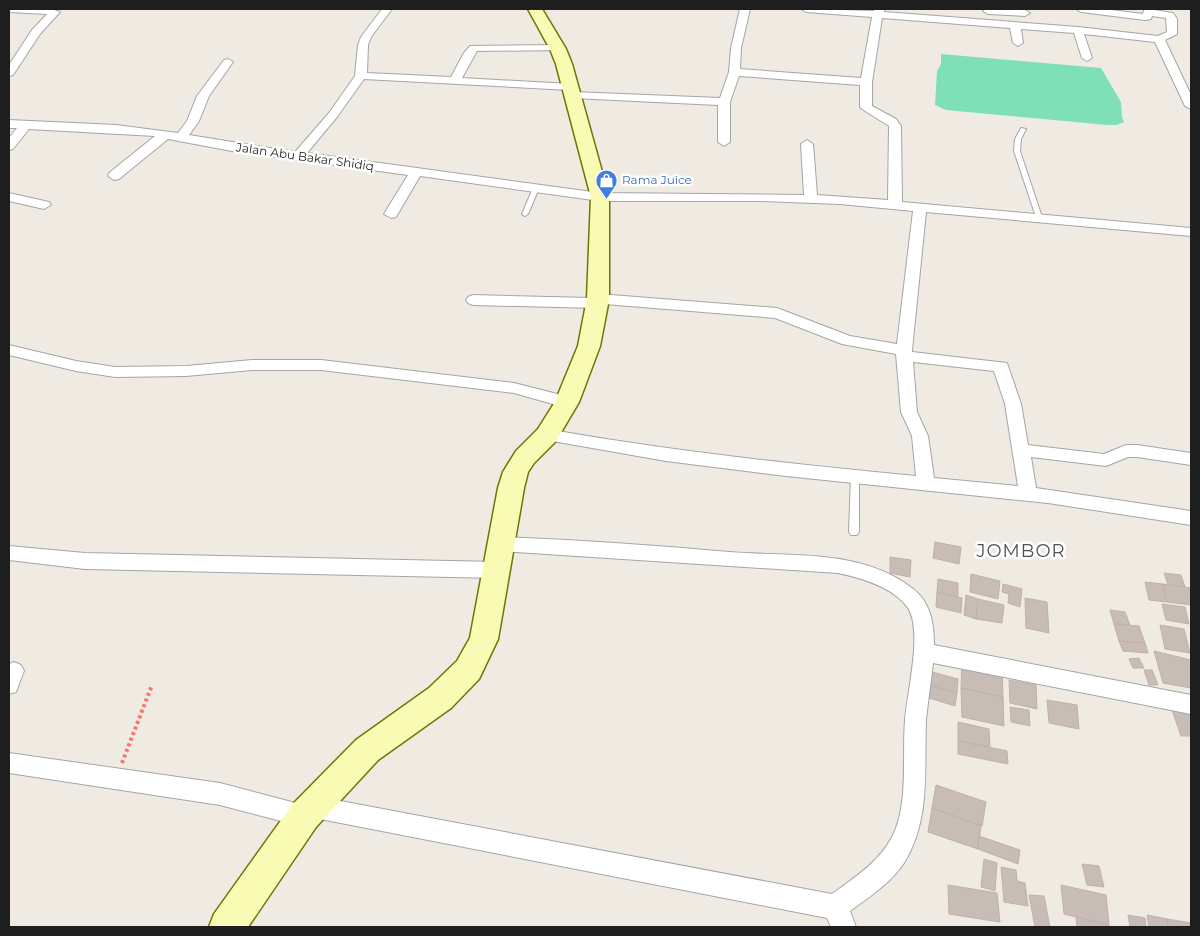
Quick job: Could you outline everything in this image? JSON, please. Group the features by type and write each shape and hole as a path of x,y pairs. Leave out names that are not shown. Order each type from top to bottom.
{"street":[{"path":"9,9 55,12 32,36 9,73"},
{"path":"299,155 333,115 361,76 363,45 366,37 387,9"},
{"path":"227,927 309,812 367,750 440,698 468,670 484,639 498,570 511,488 516,472 524,457 547,435 567,402 589,346 598,301 600,197 558,48 535,9"},
{"path":"724,142 724,102 735,72 733,57 745,9"},
{"path":"806,9 946,14 989,23 1082,30 1159,39 1172,34 1172,19 1170,15 1148,12 1146,17 1080,9 1082,30 1087,58"},
{"path":"989,23 988,10 1025,13"},
{"path":"879,11 866,82 866,107 896,126 896,205"},
{"path":"1015,25 1018,43"},
{"path":"1159,39 1191,106"},
{"path":"455,80 469,53 474,48 558,48"},
{"path":"182,136 193,121 203,96 228,62"},
{"path":"735,72 866,82"},
{"path":"361,76 455,80 571,91 724,102"},
{"name":"Jalan Abu Bakar Shidiq","path":"9,124 116,129 166,134 232,147 600,197 692,196 811,199 1039,217 1191,232"},
{"path":"9,146 26,125"},
{"path":"114,176 166,134"},
{"path":"808,144 811,199"},
{"path":"391,214 416,172"},
{"path":"9,197 44,205"},
{"path":"920,207 904,353 909,412 920,436 926,484"},
{"path":"473,300 598,301 777,313 847,340 904,353 1001,367 1013,404 1028,494"},
{"path":"9,350 76,366 115,372 186,371 252,365 321,365 514,388 567,402"},
{"path":"547,435 603,446 673,456 1028,494 1191,518"},
{"path":"1022,450 1106,460 1126,451 1137,450 1191,459"},
{"path":"9,763 220,794 839,917 895,855 908,830 914,781 915,716 923,652 923,621 917,605 906,593 881,579 851,568 642,551 502,544"},
{"path":"9,553 85,561 498,570"},
{"path":"923,652 1191,705"}],"lane":[{"path":"1023,129 1018,139 1017,151 1039,217"},
{"path":"525,214 536,188"},
{"path":"854,476 854,532"}],"path":[{"path":"117,778 152,685"}],"green space":[{"path":"941,54 1101,68 1121,102 1124,122 1117,125 1107,125 946,110 935,105 937,71 941,64"}],"building":[{"path":"935,542 961,547 959,564 933,558"},
{"path":"890,557 911,560 910,577 890,573"},
{"path":"1164,573 1181,575 1185,587 1168,585"},
{"path":"971,574 1000,581 998,599 970,592"},
{"path":"938,579 958,583 958,597 937,592"},
{"path":"1145,582 1163,584 1167,602 1149,600"},
{"path":"1003,584 1022,589 1020,607 1008,603 1009,594 1002,592"},
{"path":"1163,584 1191,588 1191,605 1167,602"},
{"path":"937,592 962,598 961,613 936,607"},
{"path":"966,595 978,599 976,619 964,615"},
{"path":"1025,598 1047,602 1049,633 1026,628"},
{"path":"978,599 1004,605 1002,623 976,619"},
{"path":"1162,604 1185,607 1189,624 1166,620"},
{"path":"1110,610 1125,612 1130,625 1114,624"},
{"path":"1114,624 1139,626 1145,643 1119,641"},
{"path":"1160,625 1184,629 1190,653 1165,649"},
{"path":"1119,641 1145,643 1148,653 1123,651"},
{"path":"1154,651 1191,660 1191,688 1163,683"},
{"path":"1139,658 1144,668 1133,668 1129,659"},
{"path":"962,660 1002,668 1003,697 961,688"},
{"path":"1144,670 1152,670 1158,685 1149,685"},
{"path":"932,672 958,679 957,693 931,686"},
{"path":"1009,680 1036,685 1037,709 1010,703"},
{"path":"931,686 957,693 955,706 929,698"},
{"path":"961,688 1003,697 1004,726 962,717"},
{"path":"1047,700 1077,705 1079,729 1049,723"},
{"path":"1170,704 1186,705 1191,719 1191,736 1181,736"},
{"path":"1010,707 1029,710 1030,726 1011,722"},
{"path":"958,722 989,729 990,747 958,741"},
{"path":"958,741 1007,751 1008,764 958,754"},
{"path":"936,785 986,802 982,826 932,808"},
{"path":"932,808 981,826 978,849 928,832"},
{"path":"979,836 1020,850 1018,864 978,849"},
{"path":"984,859 997,863 995,891 981,887"},
{"path":"1082,864 1099,866 1104,887 1087,885"},
{"path":"1001,867 1016,870 1017,881 1025,883 1028,906 1004,902"},
{"path":"948,885 997,893 1000,922 949,914"},
{"path":"1061,885 1106,895 1109,925 1064,914"},
{"path":"1029,895 1044,896 1050,927 1035,927"},
{"path":"1128,915 1145,918 1146,927 1130,927"},
{"path":"1147,915 1167,919 1168,927 1149,927"},
{"path":"1076,917 1109,925 1110,927 1077,927"},
{"path":"1167,919 1191,923 1191,927 1168,927"}],"place":[{"name":"Rama Juice","path":"606,199"}],"district":[{"name":"JOMBOR","path":"1021,551"}]}
